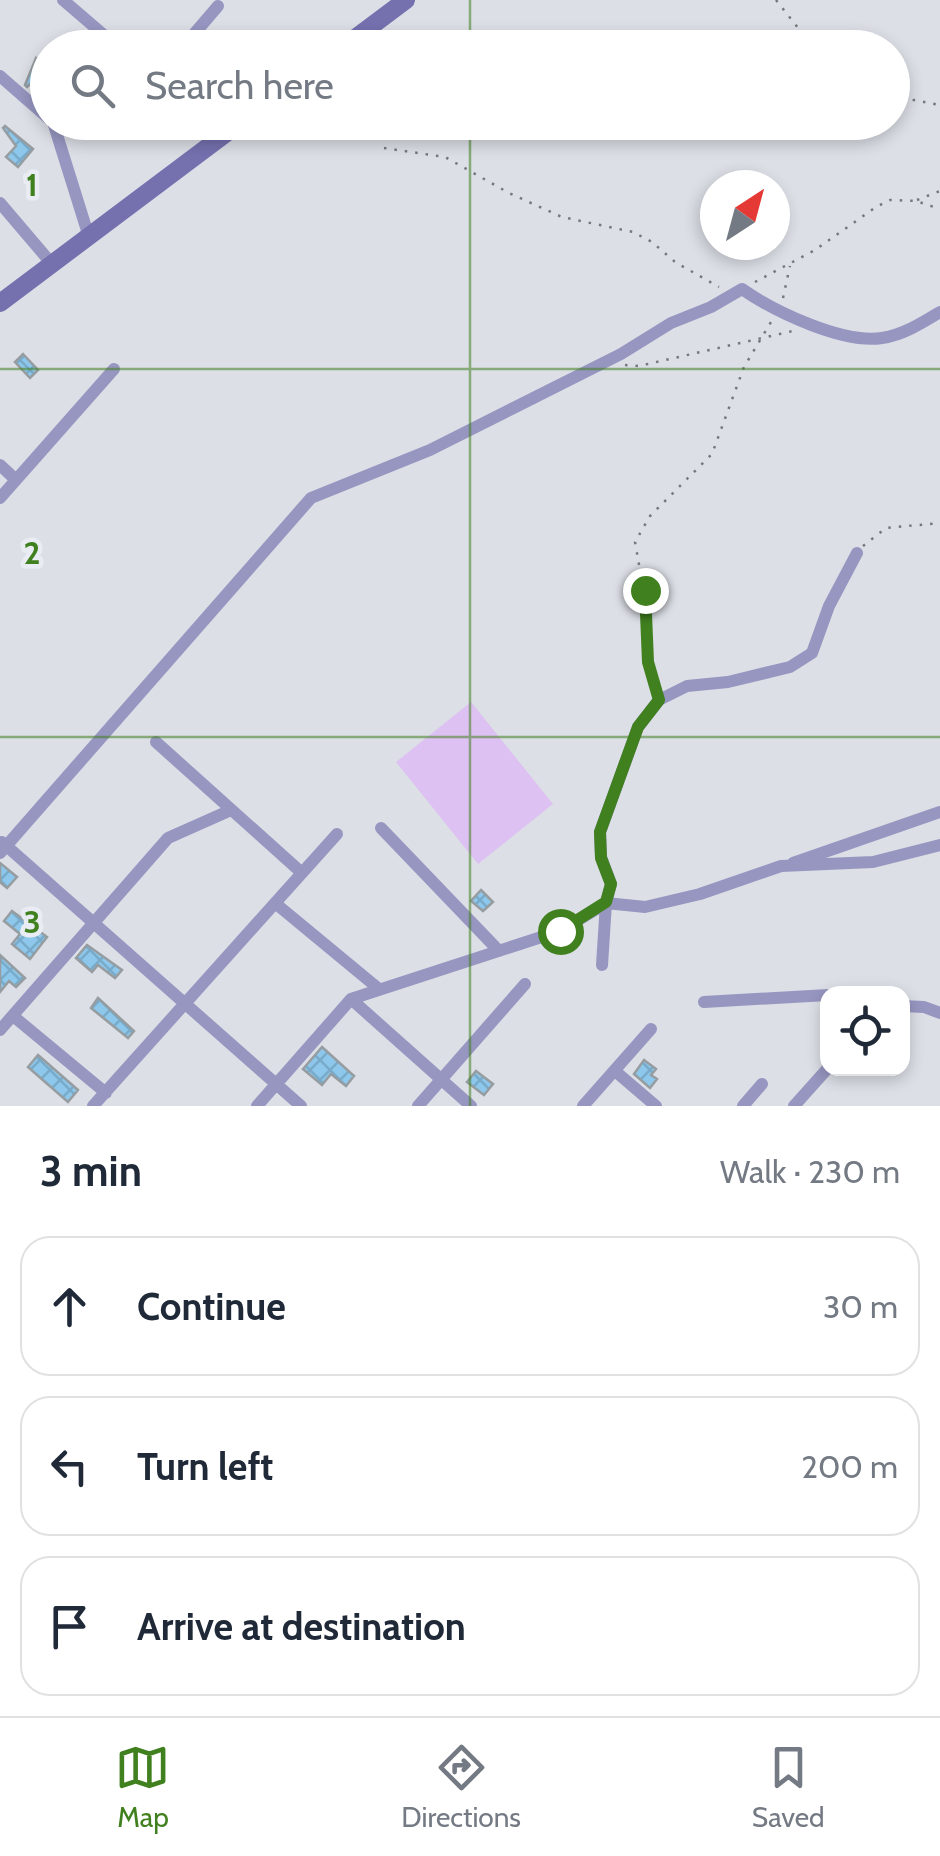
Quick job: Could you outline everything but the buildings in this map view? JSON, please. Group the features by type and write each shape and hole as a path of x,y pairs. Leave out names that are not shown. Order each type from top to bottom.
{"main road":[{"path":"366,30 406,0"},
{"path":"0,303 217,140"}],"street":[{"path":"64,0 98,30"},
{"path":"197,30 218,6"},
{"path":"0,76 30,102"},
{"path":"58,140 88,237"},
{"path":"0,203 52,264"},
{"path":"302,1106 2,846 311,498 430,450 742,290 760,302 855,339 901,334 940,312"},
{"path":"0,498 114,369"},
{"path":"0,465 16,480"},
{"path":"602,964 611,884 601,858 600,832 638,727 659,700 688,686 728,682 790,667 812,654 828,606 857,552"},
{"path":"156,742 302,873"},
{"path":"0,1030 168,838 231,810"},
{"path":"256,1106 351,998 560,931 606,902 645,907 700,894 940,812"},
{"path":"381,828 499,951"},
{"path":"94,1106 337,834"},
{"path":"781,866 873,862 940,844"},
{"path":"276,903 379,990"},
{"path":"418,1106 526,984"},
{"path":"704,1002 820,995"},
{"path":"351,998 471,1106"},
{"path":"910,1006 940,1013"},
{"path":"12,1016 106,1092"},
{"path":"584,1106 651,1030"},
{"path":"615,1070 656,1106"},
{"path":"794,1106 821,1076"},
{"path":"743,1106 762,1084"}],"path":[{"path":"776,0 800,30"},
{"path":"910,99 940,104"},
{"path":"384,148 445,156 509,193 562,217 633,232 699,278 721,288 742,290 840,235 890,200 916,201 940,209"},
{"path":"916,201 940,191"},
{"path":"659,700 648,662 648,615 636,542 650,516 712,454 744,366 780,309 790,265"},
{"path":"598,363 639,366 814,324"},
{"path":"857,552 886,528 940,523"}],"shaded area":[{"path":"471,702 553,804 478,864 396,762"}],"route":[{"path":"560,931 606,902 611,884 601,858 600,832 638,727 659,700 648,662 645,590"}]}
